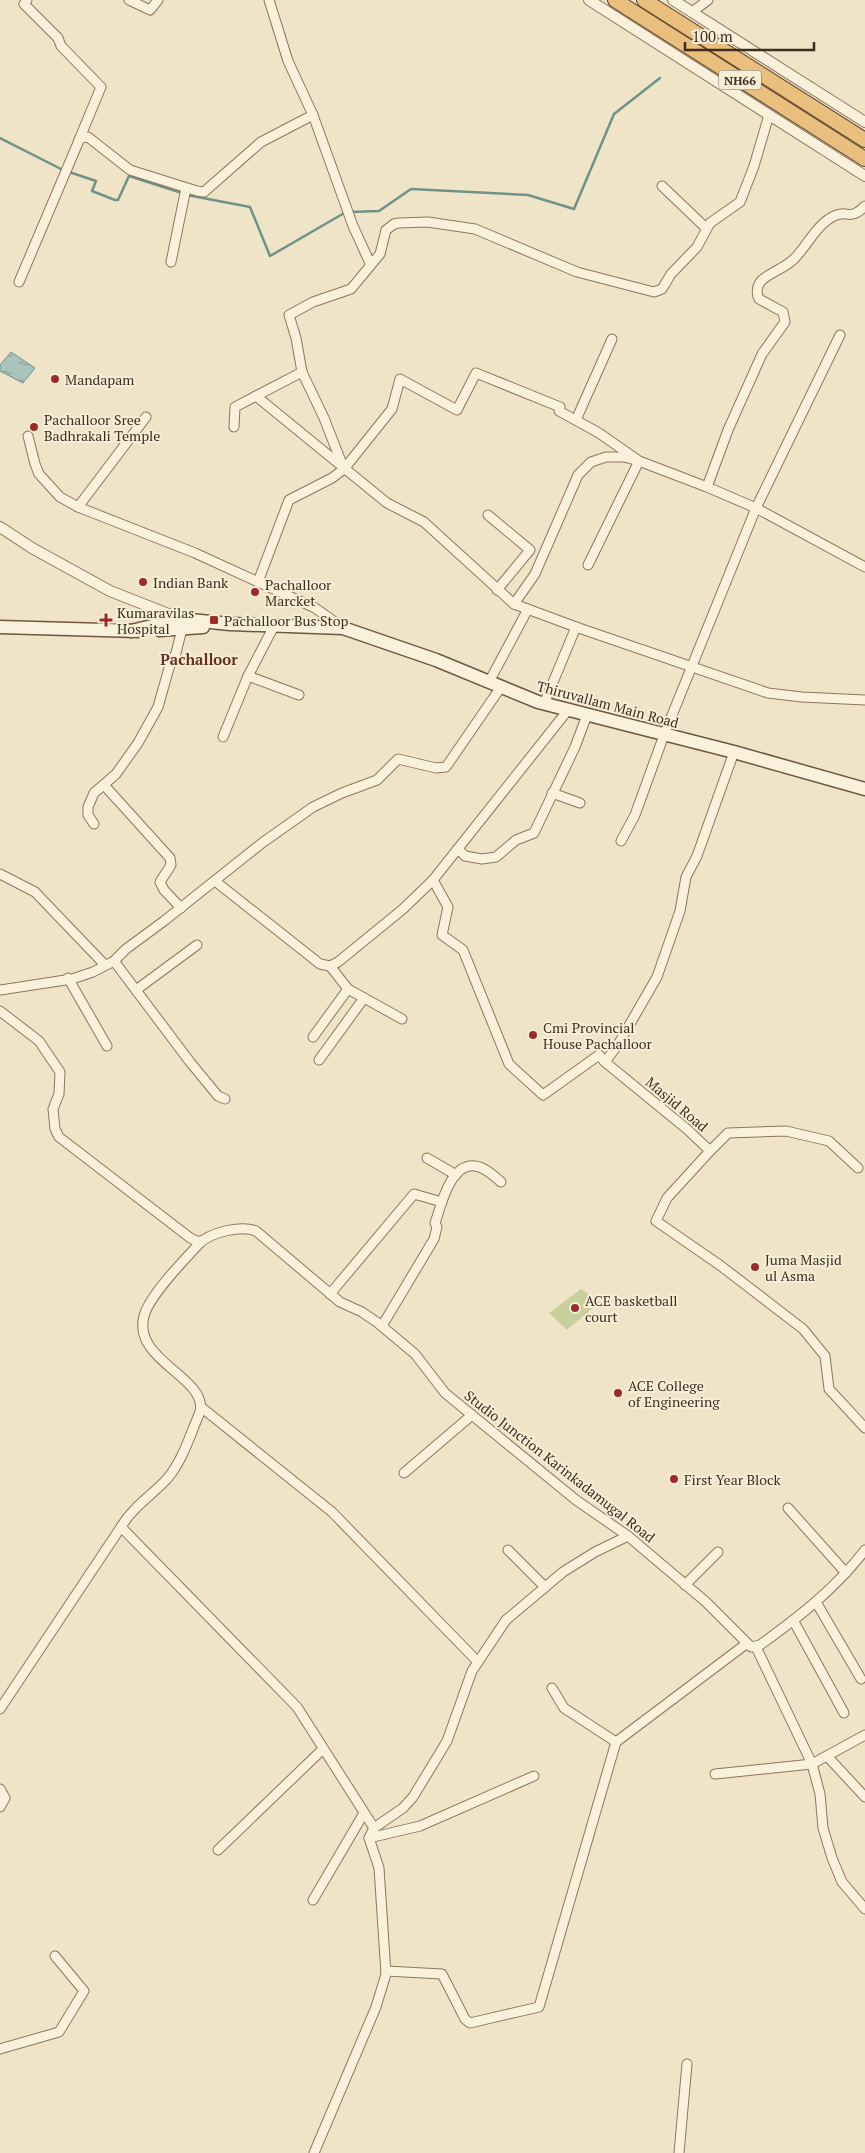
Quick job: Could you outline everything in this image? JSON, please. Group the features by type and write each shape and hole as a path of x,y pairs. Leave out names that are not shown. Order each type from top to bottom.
{"highway":[{"name":"NH66","path":"615,0 865,159"},
{"name":"NH66","path":"644,0 865,140"}],"main road":[{"name":"Thiruvallam Main Road","path":"0,627 131,631 182,624 230,624 342,628 436,660 544,704 734,752 865,789"}],"street":[{"path":"19,282 101,88 61,46 58,38 24,4 27,0"},
{"path":"129,0 150,10 158,0"},
{"path":"269,0 288,61 314,115 353,226 370,263"},
{"path":"589,0 865,176"},
{"path":"673,0 865,122"},
{"path":"692,12 708,0"},
{"path":"79,140 88,137 130,170 200,192 207,191 261,142 314,115"},
{"path":"344,469 324,418 302,372 296,338 289,315 313,302 350,289 370,263 380,254 386,230 389,226 399,223 428,222 475,229 576,272 654,292 662,289 671,274 697,247 710,223 740,202 754,166 769,115"},
{"path":"662,186 706,228"},
{"path":"171,262 186,188"},
{"path":"706,487 728,430 762,354 785,322 783,312 759,299 757,290 760,282 793,260 826,221 835,215 851,216 857,214 865,206"},
{"path":"621,841 635,815 664,735 756,508 840,335"},
{"path":"576,420 612,339"},
{"path":"234,428 234,407 302,372"},
{"path":"258,582 289,500 332,478 344,469 392,409 400,379 457,410 476,373 560,407 559,411 598,433 639,461"},
{"path":"256,396 387,503 424,522 514,604 768,692 802,697 865,700"},
{"path":"78,508 146,417"},
{"path":"28,436 39,474 60,497 78,508 195,552 315,608 342,628"},
{"path":"514,604 535,574 570,490 591,462 606,457 624,457 639,461 756,508 865,567"},
{"path":"588,565 639,461"},
{"path":"488,515 530,550 498,590"},
{"path":"0,527 32,548 110,590 182,624 176,654 169,668 158,708 128,758 116,774 94,793 88,807 88,815 94,824"},
{"path":"488,682 528,609"},
{"path":"223,736 248,676 274,626"},
{"path":"544,704 576,627"},
{"path":"248,676 299,695"},
{"path":"0,990 83,975 114,960 262,843 313,807 377,780 397,760 402,759 436,768 446,767 501,687"},
{"path":"215,880 320,964 330,966 338,962 403,909 433,880 568,710"},
{"path":"458,849 465,856 482,859 496,857 516,840 534,833 575,747 587,715"},
{"path":"433,880 448,907 442,935 463,950 508,1064 543,1095 599,1055 605,1062 619,1043 657,977 680,912 686,877 697,856 734,752"},
{"path":"104,785 170,858 171,865 160,882 164,890 181,908"},
{"path":"552,793 580,803"},
{"path":"0,874 35,892 104,965"},
{"path":"136,990 198,945"},
{"path":"114,960 190,1062 218,1096 225,1099"},
{"path":"330,966 348,989 402,1019"},
{"path":"68,978 107,1046"},
{"path":"313,1037 348,989"},
{"path":"319,1060 364,998"},
{"path":"0,1011 40,1041 60,1072 59,1094 53,1109 54,1123 59,1137 189,1237 196,1241 201,1241"},
{"name":"Masjid Road","path":"605,1062 688,1130 710,1152 667,1198 656,1221 721,1266 803,1329 826,1356 829,1389 865,1428"},
{"path":"710,1152 728,1133 786,1131 829,1141 858,1168"},
{"path":"427,1158 456,1175"},
{"path":"382,1326 434,1239 437,1227 435,1223 446,1188 456,1175 464,1169 476,1166 501,1182"},
{"path":"330,1294 414,1194 442,1202"},
{"name":"Studio Junction Karinkadamugal Road","path":"201,1241 225,1231 249,1228 256,1231 340,1302 362,1312 382,1326 415,1354 444,1392 576,1500 628,1536 706,1602 746,1644 756,1647"},
{"path":"0,1708 126,1518 166,1480 176,1467 201,1407 198,1394 150,1348 144,1332 143,1318 152,1300 201,1241"},
{"path":"201,1407 332,1512 478,1662"},
{"path":"404,1473 472,1415"},
{"path":"788,1508 846,1573"},
{"path":"121,1527 297,1707 374,1828"},
{"path":"314,2153 384,1987 386,1960 379,1868 370,1838 374,1828 403,1808 413,1797 446,1742 466,1685 478,1662 506,1620 562,1572 595,1552 628,1536"},
{"path":"508,1550 545,1587"},
{"path":"865,1550 846,1573 816,1602 756,1647 812,1764 820,1794 826,1843 842,1882 865,1908"},
{"path":"685,1585 718,1552"},
{"path":"816,1602 862,1679"},
{"path":"793,1620 844,1713"},
{"path":"386,1971 442,1974 465,2019 470,2023 539,2007 616,1742 746,1644"},
{"path":"552,1688 564,1708 616,1742"},
{"path":"715,1774 812,1764 865,1735"},
{"path":"218,1850 324,1749"},
{"path":"826,1756 865,1797"},
{"path":"370,1838 420,1826 534,1776"},
{"path":"0,1788 5,1798 0,1807"},
{"path":"312,1900 364,1813"},
{"path":"0,2049 59,2032 84,1991 56,1956"},
{"path":"386,1960 397,1972"},
{"path":"679,2153 687,2064"}],"green space":[{"name":"ACE basketball court","path":"581,1289 600,1302 567,1330 549,1313"}],"water":[{"path":"11,352 35,368 23,383 0,371 0,365"}],"waterway":[{"path":"351,212 379,211 411,189 528,195 574,209 614,114 660,78"},
{"path":"0,138 63,170"},
{"path":"69,172 96,181 92,191 115,200 118,200 129,176 182,193"},
{"path":"187,195 250,207 270,256 346,212"}],"place":[{"name":"Mandapam","path":"55,379"},
{"name":"Pachalloor Sree Badhrakali Temple","path":"34,427"},
{"name":"Indian Bank","path":"143,582"},
{"name":"Pachalloor Marcket","path":"255,592"},
{"name":"Kumaravilas Hospital","path":"106,620"},
{"name":"Pachalloor Bus Stop","path":"214,620"},
{"name":"Cmi Provincial House Pachalloor","path":"533,1035"},
{"name":"Juma Masjid ul Asma","path":"755,1267"},
{"name":"ACE basketball court","path":"575,1308"},
{"name":"ACE College of Engineering","path":"618,1393"},
{"name":"First Year Block","path":"674,1479"}],"district":[{"name":"Pachalloor","path":"199,659"}]}
